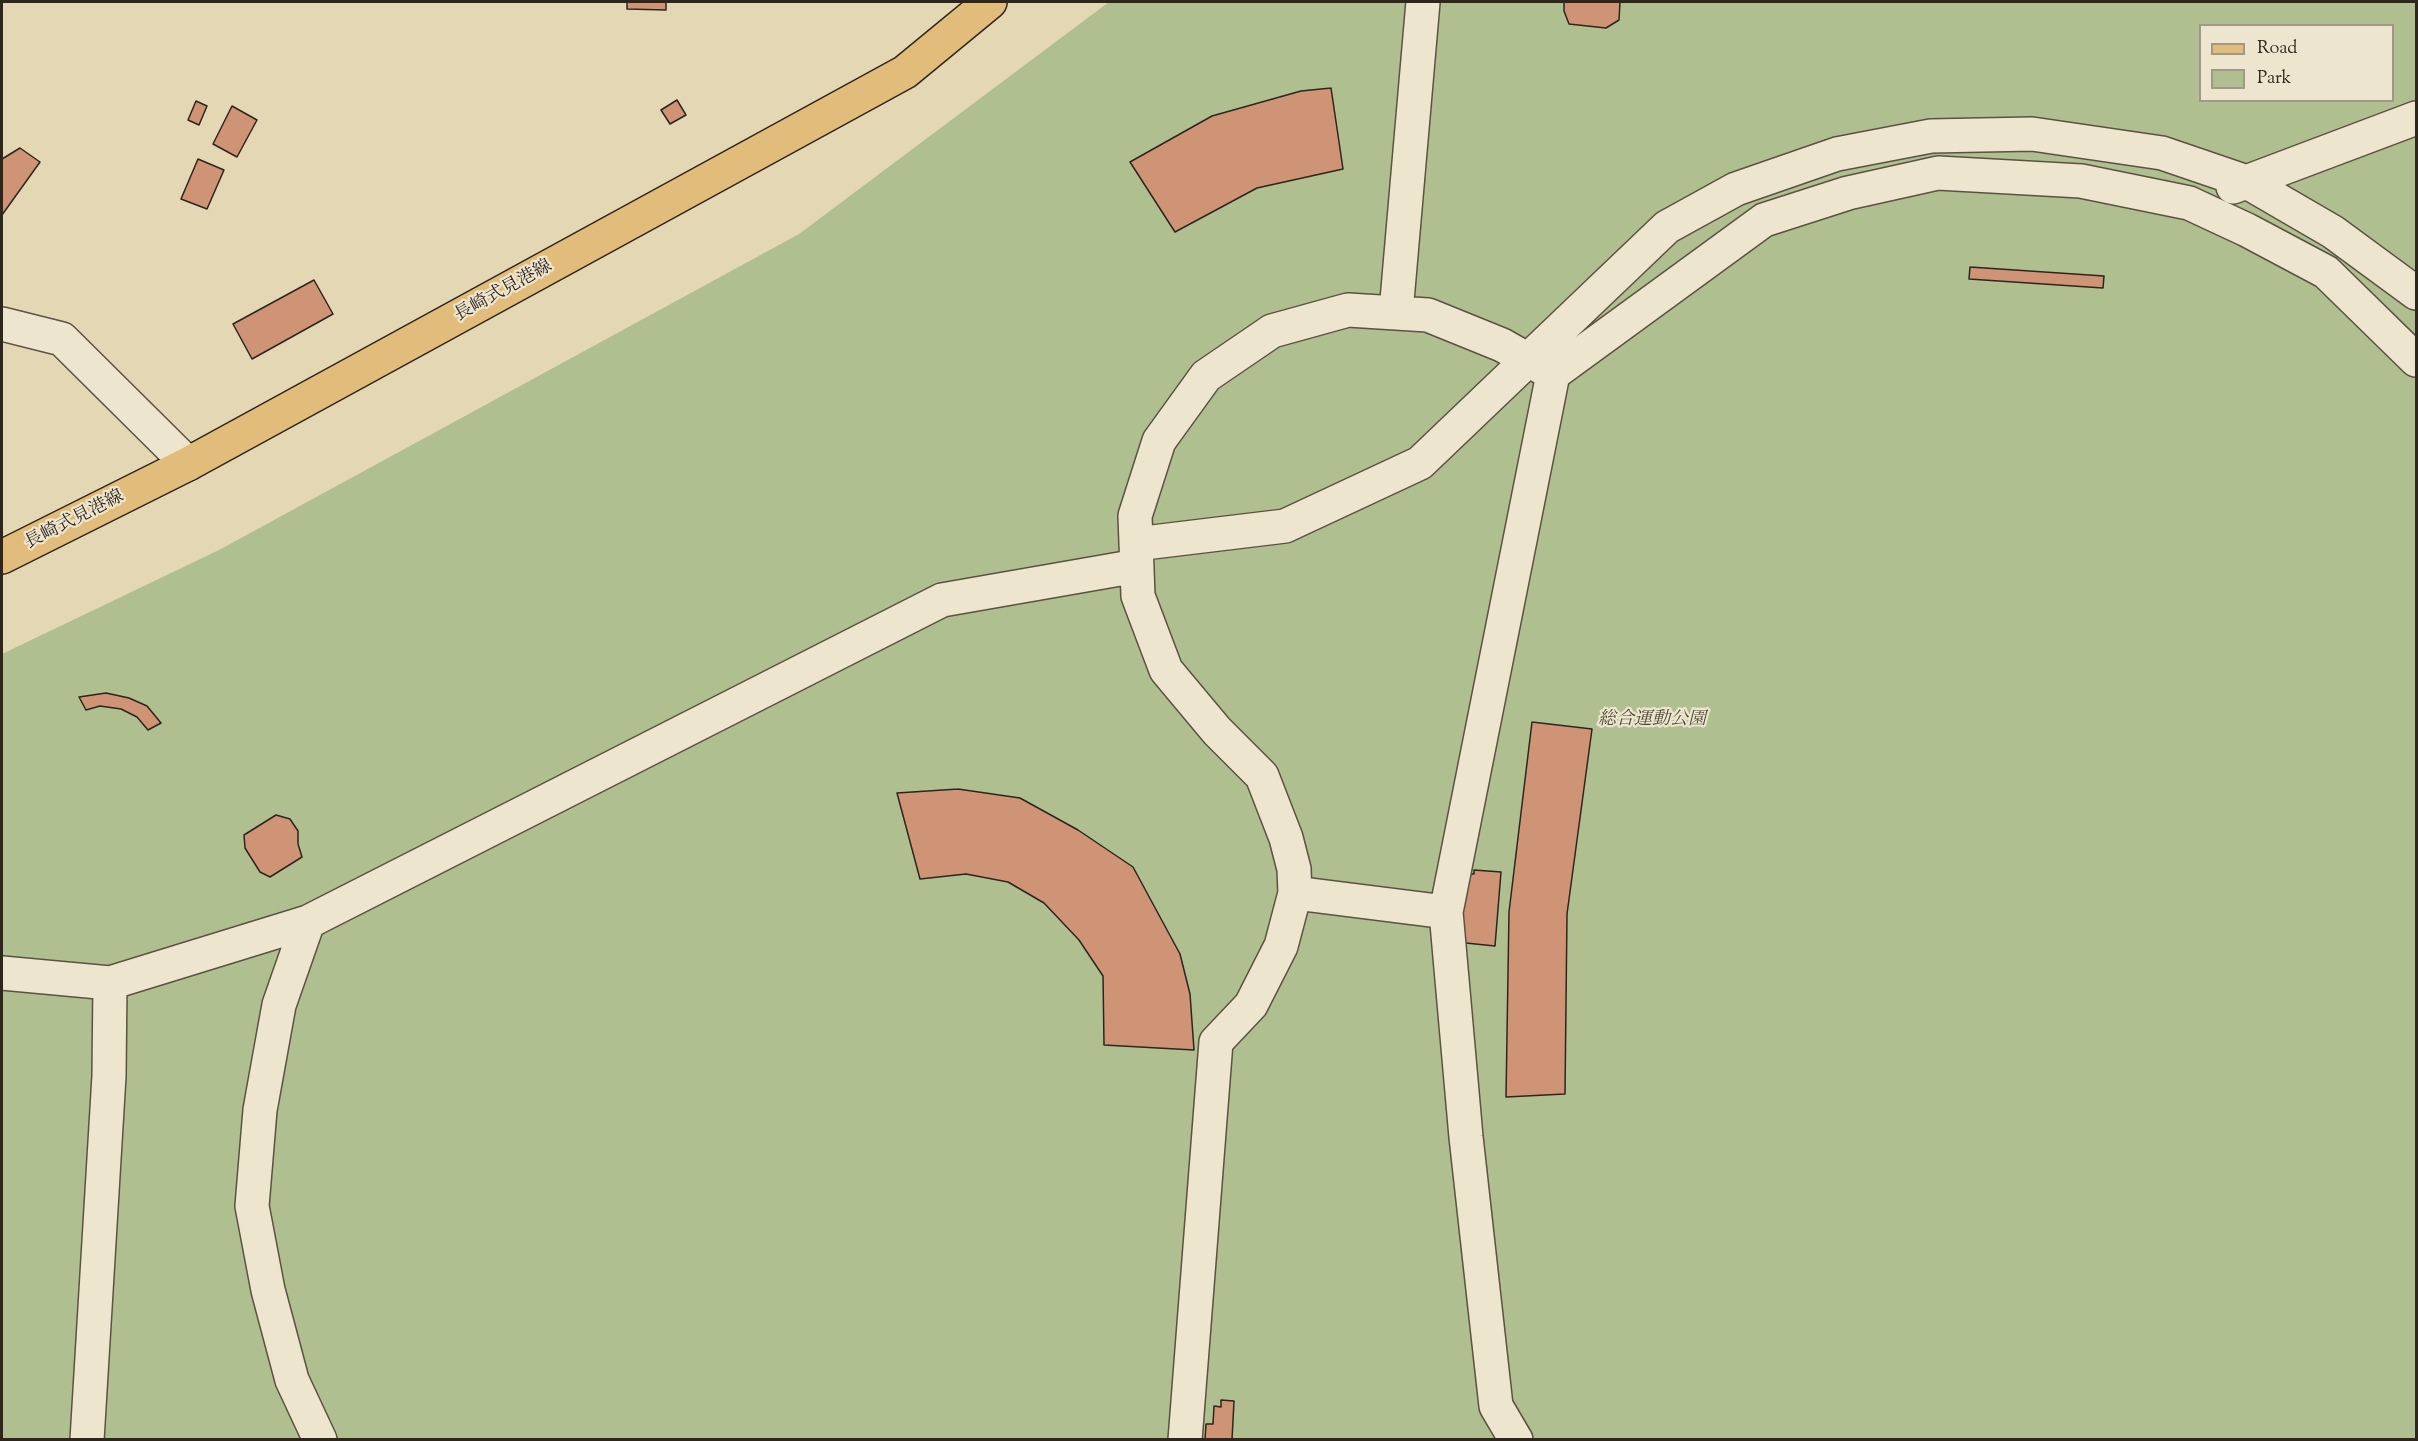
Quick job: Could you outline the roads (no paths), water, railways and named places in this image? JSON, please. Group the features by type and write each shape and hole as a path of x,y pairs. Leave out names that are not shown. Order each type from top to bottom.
{"main road":[{"name":"長崎式見港線","path":"2,557 188,464 905,72 990,2"}],"street":[{"path":"1396,312 1423,2"},
{"path":"2189,203 2416,118"},
{"path":"1516,1440 1496,1406 1466,1137 1446,912 1541,367 1667,227 1736,189 1838,154 1931,136 2032,134 2162,153 2247,182 2333,232 2416,293"},
{"path":"2,973 110,983 308,922 942,600 1136,555 1285,526 1420,463 1541,367 1764,220 1848,193 1938,173 2080,181 2189,203 2247,230 2326,272 2416,360"},
{"path":"1185,1440 1216,1042 1251,1005 1281,946 1295,893 1294,869 1286,838 1262,776 1217,731 1166,670 1138,596 1135,516 1159,441 1206,376 1272,331 1348,310 1428,315 1502,345 1541,367"},
{"path":"2,324 62,339 188,464"},
{"path":"1295,893 1446,912"},
{"path":"308,922 279,1005 260,1110 252,1206 268,1290 292,1380 320,1440"},
{"path":"87,1440 109,1076 110,983"}],"park label":[{"name":"総合運動公園","path":"1652,721"}]}
